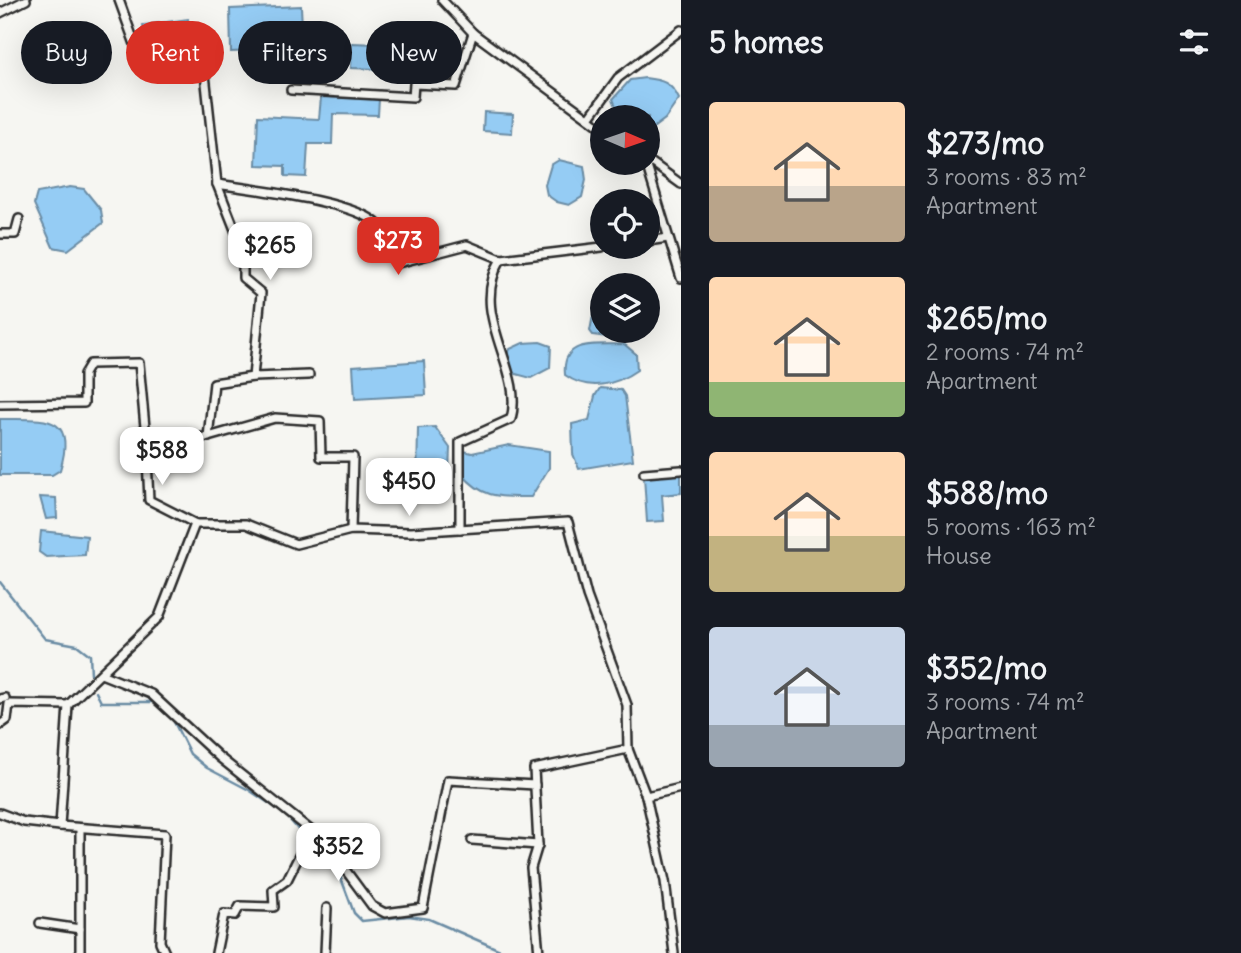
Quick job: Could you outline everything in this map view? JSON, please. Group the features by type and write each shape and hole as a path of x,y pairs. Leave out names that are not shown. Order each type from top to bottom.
{"street":[{"path":"0,13 26,0"},
{"path":"119,0 145,72 204,65 217,184 243,250 243,278 261,293 253,377"},
{"path":"442,0 473,33 589,118 618,78 681,30"},
{"path":"291,90 413,97 414,83 456,86 473,33"},
{"path":"660,170 681,184"},
{"path":"651,175 681,278"},
{"path":"217,184 293,195 337,206 377,223 398,263 467,245 501,259 590,248"},
{"path":"0,234 15,234 19,219"},
{"path":"660,239 668,238"},
{"path":"460,529 460,442 511,419 515,404 492,322 491,276 501,259"},
{"path":"0,404 84,403 84,374 90,364 139,363 149,500 196,524 246,524 296,544 351,530 411,532 568,522 587,596 627,705 628,749 646,796 665,881 674,953"},
{"path":"208,436 214,383 253,377 310,375"},
{"path":"146,438 208,436 275,418 320,421 321,457 353,457 351,530"},
{"path":"644,473 681,470"},
{"path":"60,826 68,705 159,617 196,524"},
{"path":"101,674 151,694 219,757 324,841 372,906 385,913 423,908 448,780 535,785"},
{"path":"0,725 7,720 9,704 68,705"},
{"path":"538,953 531,868 538,845 534,769 628,749"},
{"path":"646,796 681,788"},
{"path":"0,813 24,822 80,830 165,835 160,942 165,953"},
{"path":"80,830 80,953"},
{"path":"472,840 538,845"},
{"path":"216,953 224,914 235,915 240,906 274,907 273,890 287,880 304,846"},
{"path":"326,953 327,908"},
{"path":"40,923 80,929"}],"water":[{"path":"301,6 302,21 238,21 238,52 231,52 230,9"},
{"path":"352,43 366,44 366,69 352,68"},
{"path":"645,78 665,83 679,99 660,123 660,105 616,105 613,99 630,80"},
{"path":"321,97 379,99 378,115 333,114 332,144 308,144 306,177 285,176 285,166 256,165 258,116 319,119"},
{"path":"484,112 513,114 512,133 483,131"},
{"path":"559,160 584,166 586,180 582,197 569,205 557,202 547,195 545,185 551,165"},
{"path":"70,187 84,189 101,210 103,223 68,250 53,247 34,204 37,193"},
{"path":"540,342 551,346 550,368 531,378 512,373 505,360 510,349 523,343"},
{"path":"624,344 636,354 637,370 629,375 611,383 592,385 583,384 565,375 565,363 575,349 592,345"},
{"path":"424,361 426,395 355,399 353,366"},
{"path":"600,388 621,390 625,396 633,460 579,469 573,454 572,424 589,420 595,396"},
{"path":"0,419 42,420 60,429 64,438 64,451 60,470 52,475 0,475"},
{"path":"435,427 450,448 448,494 428,494 426,480 417,480 418,428"},
{"path":"509,445 549,451 549,468 531,497 493,495 477,488 462,474 464,451 472,453"},
{"path":"681,474 681,493 662,495 664,521 647,522 644,477"},
{"path":"40,497 56,498 57,518 46,519"},
{"path":"41,531 87,536 85,555 46,557 39,552"}],"waterway":[{"path":"0,582 45,639 77,645 90,655 91,674"},
{"path":"96,692 101,702 155,702 173,720 190,754 207,768 249,790 285,814 306,839 330,858 338,870 354,913 362,921 409,916 429,919 507,953"}]}
